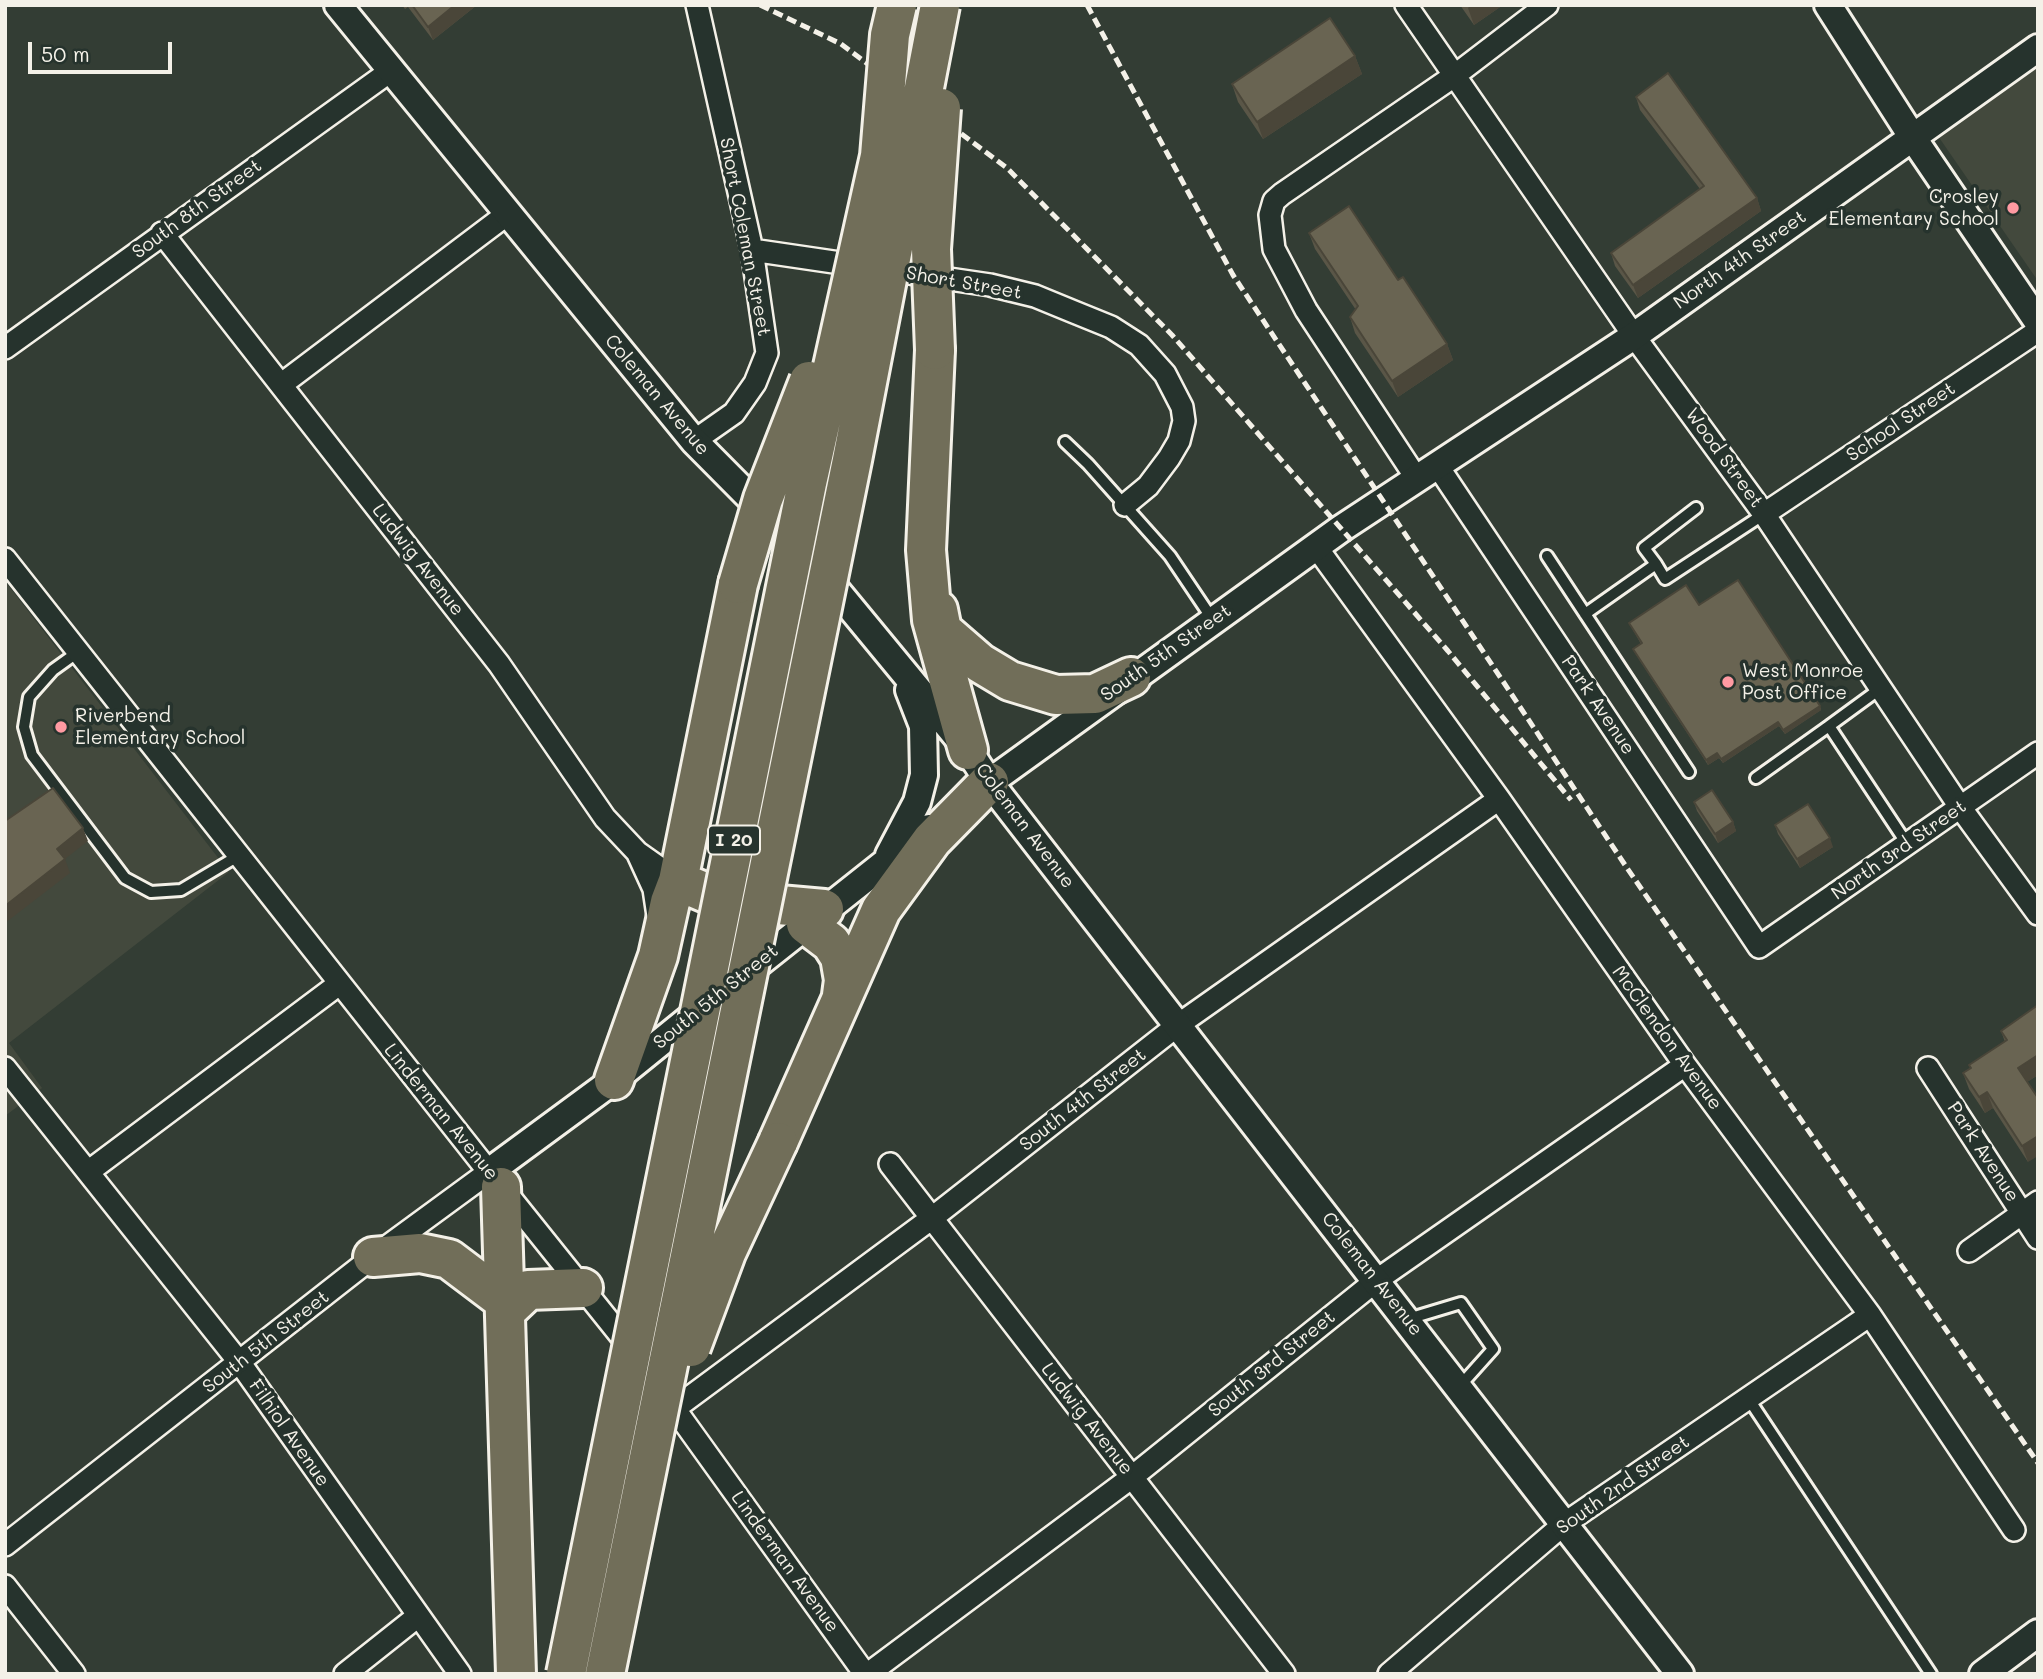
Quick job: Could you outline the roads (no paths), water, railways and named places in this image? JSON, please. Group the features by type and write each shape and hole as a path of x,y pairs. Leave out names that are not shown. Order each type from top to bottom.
{"highway":[{"name":"I 20","path":"566,1674 807,483 880,156 890,35 897,5"},
{"name":"I 20","path":"605,1674 852,460 940,5"},
{"path":"948,5 931,249 935,351 926,550 932,620 968,750"},
{"path":"614,1080 662,939 678,881 738,584 763,499 802,404 880,156"},
{"path":"926,550 942,630 980,663 1010,681 1056,695 1095,694 1131,677"},
{"path":"636,1519 690,1349 726,1253 881,909 932,841 989,782"},
{"path":"678,881 723,900 815,917 841,957 844,980 842,995"},
{"path":"495,1179 507,1306 516,1674"},
{"path":"373,1257 420,1253 449,1259 507,1306"},
{"path":"507,1306 528,1290 583,1288"}],"street":[{"name":"Coleman Avenue","path":"338,5 389,72 694,442 808,556 968,750 989,782 1680,1674"},
{"name":"Short Coleman Street","path":"694,442 734,413 755,383 767,353 752,250 696,5"},
{"name":"Wood Street","path":"1406,5 1634,336 1765,514 1960,807 2038,914"},
{"name":"Park Avenue","path":"1547,5 1454,76 1274,201 1270,215 1274,249 1306,310 1427,472 1759,947"},
{"path":"1828,5 1913,138 2038,322"},
{"name":"North 4th Street","path":"1427,472 1634,336 2038,48"},
{"name":"South 8th Street","path":"5,348 389,72"},
{"path":"282,384 506,215"},
{"name":"Ludwig Avenue","path":"162,233 499,664 605,818 637,852 678,881"},
{"name":"Short Street","path":"752,250 990,285 1064,308 1111,327 1139,345 1165,374 1182,407 1184,421 1179,441 1169,458 1149,486 1125,505"},
{"name":"School Street","path":"1765,514 2038,331"},
{"name":"South 5th Street","path":"5,1545 373,1257 495,1179 815,917 989,782 1131,677 1427,472"},
{"name":"McClendon Avenue","path":"1317,548 1499,800 1685,1065 1870,1315 2014,1530"},
{"name":"Linderman Avenue","path":"5,559 339,984 613,1323 867,1674"},
{"path":"886,862 917,802 924,775 923,726 901,669"},
{"name":"North 3rd Street","path":"1759,947 2038,753"},
{"name":"South 4th Street","path":"674,1409 932,1218 1178,1026 1499,800"},
{"path":"637,852 654,889 662,939"},
{"path":"88,1172 339,984"},
{"name":"South 3rd Street","path":"867,1674 1132,1476 1377,1280 1685,1065"},
{"name":"Filhiol Avenue","path":"5,1068 240,1363 460,1674"},
{"name":"Park Avenue","path":"1928,1068 2030,1207 2038,1238"},
{"name":"Ludwig Avenue","path":"890,1164 1284,1674"},
{"path":"1969,1251 2030,1207"},
{"name":"South 2nd Street","path":"1389,1674 1564,1524 1870,1315"},
{"path":"5,1586 74,1674"},
{"path":"345,1674 418,1616"},
{"path":"1983,1674 2038,1633"}],"lane":[{"path":"1065,442 1170,556 1213,620"},
{"path":"1696,508 1644,548 1665,579 1765,514"},
{"path":"1547,556 1689,772"},
{"path":"1585,614 1656,565"},
{"path":"78,652 53,670 29,697 24,727 32,755 125,878 151,892 181,890 238,856"},
{"path":"1756,778 1881,688"},
{"path":"1829,726 1908,844"},
{"path":"1406,1319 1461,1303 1493,1349 1459,1387"},
{"path":"1748,1398 1931,1674"}],"railway":[{"path":"760,5 841,44 1007,168 1172,335 1448,651 1571,800"},
{"path":"1087,5 1233,275 1627,868 2038,1463"}],"place":[{"name":"Crosley Elementary School","path":"2013,208"},
{"name":"West Monroe Post Office","path":"1728,682"},
{"name":"Riverbend Elementary School","path":"61,727"}]}
